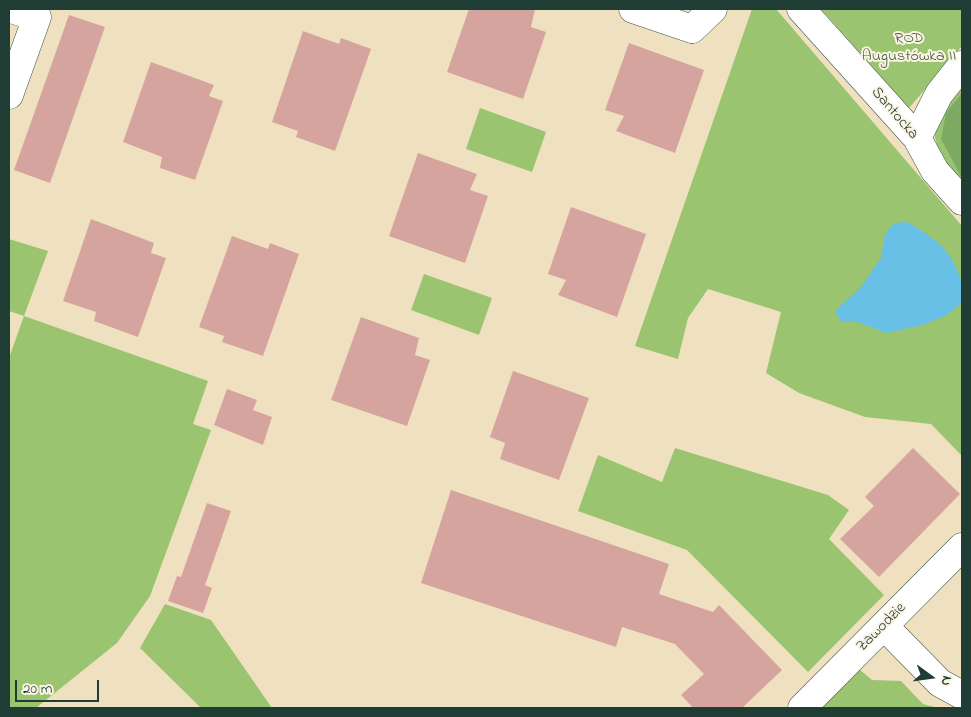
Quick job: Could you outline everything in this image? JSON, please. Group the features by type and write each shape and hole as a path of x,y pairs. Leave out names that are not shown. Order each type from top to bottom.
{"street":[{"path":"9,95 37,17 11,9"},
{"path":"633,9 692,29 714,9"},
{"name":"Santocka","path":"801,9 917,138 935,171 962,201"},
{"path":"917,138 939,94 962,65"},
{"name":"Zawodzie","path":"802,708 962,547"},
{"path":"884,626 940,682 962,695"}],"green space":[{"path":"752,9 776,9 962,226 962,456 931,424 865,417 799,393 766,373 781,312 708,289 688,318 678,359 635,346"},
{"name":"ROD Augustówka II","path":"821,9 962,9 962,46 909,108"},
{"path":"962,82 962,190 940,155 935,138 935,119"},
{"path":"962,93 962,178 941,139 946,113"},
{"path":"480,108 546,132 532,172 466,149"},
{"path":"9,239 48,251 24,316 9,311"},
{"path":"424,274 492,298 479,335 411,310"},
{"path":"24,316 208,381 193,424 211,430 150,596 117,643 36,708 9,708 9,358"},
{"path":"675,448 828,495 849,510 829,539 884,595 808,672 687,550 578,511 598,455 662,482"},
{"path":"165,604 211,620 272,708 201,708 140,648"},
{"path":"859,669 872,680 901,681 923,704 938,708 821,708"}],"water":[{"path":"907,222 942,246 953,261 962,282 962,302 947,315 922,325 887,333 858,322 841,322 835,311 860,288 881,258 885,234 894,223"}],"building":[{"path":"469,9 535,9 531,27 546,32 523,99 447,72"},
{"path":"69,15 105,27 50,183 14,170"},
{"path":"303,31 339,44 341,38 371,49 335,151 296,137 298,131 272,122"},
{"path":"629,43 704,70 675,153 616,131 624,116 605,110"},
{"path":"151,62 214,85 209,96 223,101 195,180 160,168 162,157 123,142"},
{"path":"418,153 477,174 470,190 488,196 465,263 389,236"},
{"path":"571,207 646,234 617,317 558,295 566,280 548,274"},
{"path":"91,219 154,243 151,253 166,258 138,337 94,321 96,312 63,301"},
{"path":"232,236 268,249 270,243 299,254 263,356 222,342 224,336 199,327"},
{"path":"361,317 419,338 415,355 430,360 407,426 331,400"},
{"path":"513,371 589,398 559,480 500,459 505,443 490,437"},
{"path":"227,389 257,400 253,410 272,417 263,445 214,425"},
{"path":"913,448 960,494 879,577 840,539 874,506 865,497"},
{"path":"451,490 669,564 659,594 713,612 719,605 782,670 742,708 693,708 681,695 704,674 675,644 622,627 616,647 421,583"},
{"path":"207,503 231,511 205,585 212,588 203,613 168,601 177,576 181,577"}]}
